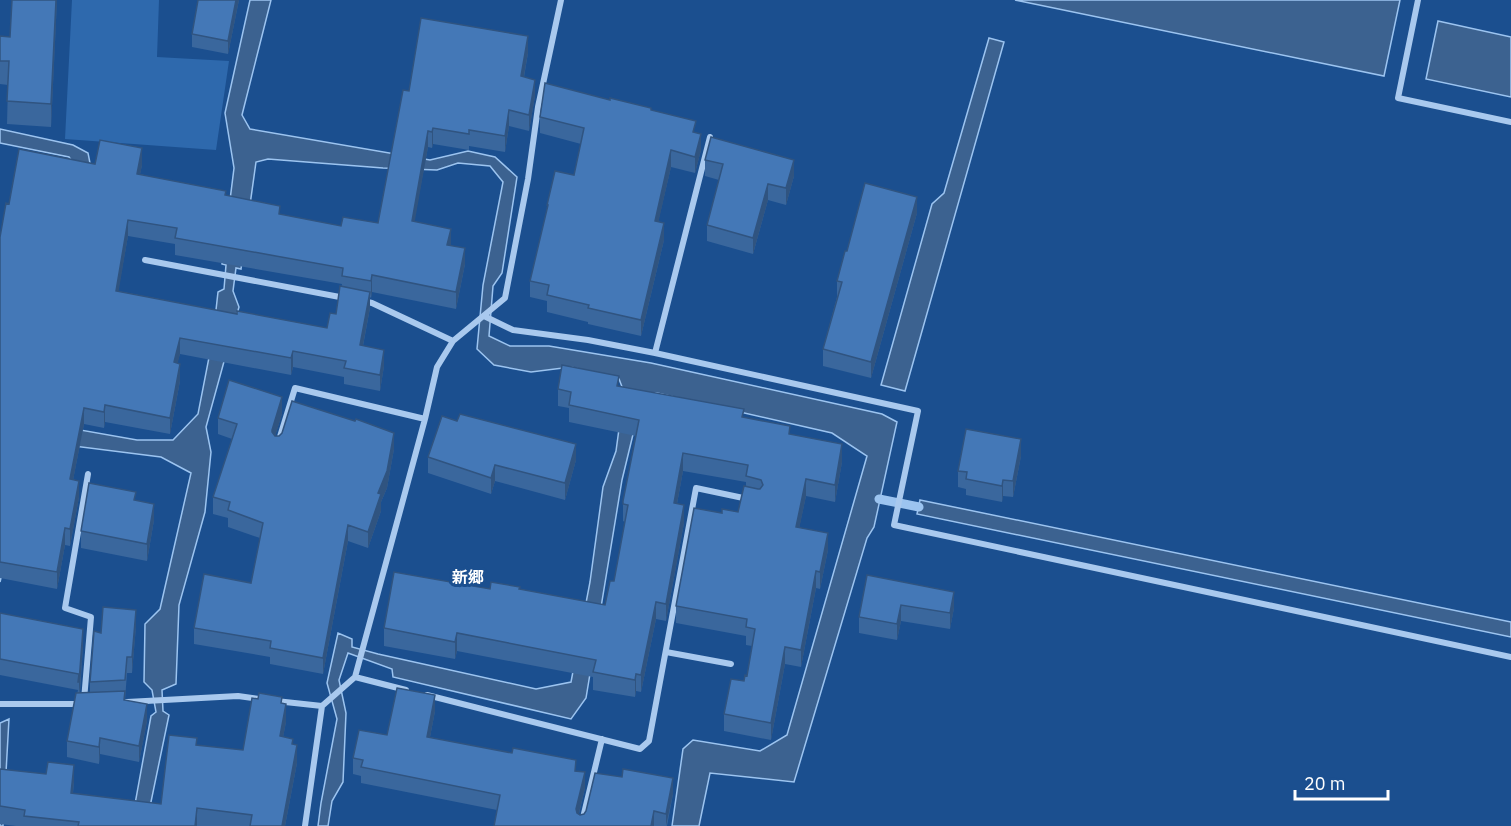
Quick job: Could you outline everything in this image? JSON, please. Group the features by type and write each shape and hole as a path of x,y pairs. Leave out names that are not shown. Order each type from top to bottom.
{"street":[{"path":"305,826 324,704 355,677 425,419 437,366 453,341 505,298 528,179 538,106 561,0"},
{"path":"1418,0 1398,98 1511,122"},
{"path":"655,353 710,137"},
{"path":"145,260 350,299"},
{"path":"361,301 372,303 453,341"},
{"path":"483,316 513,330 588,340 655,353 918,411 894,525 1511,657"},
{"path":"277,447 295,388 425,419"},
{"path":"84,704 91,617 66,608 88,474"},
{"path":"422,694 640,749 649,741 696,488 758,501"},
{"path":"666,651 731,664"},
{"path":"355,677 411,691"},
{"path":"117,702 238,696 324,704"},
{"path":"0,704 95,704"},
{"path":"581,826 602,739"}],"shaded area":[{"path":"72,0 159,0 157,57 229,61 216,150 65,139"},
{"path":"250,0 271,0 242,115 250,129 430,160 468,151 495,157 517,177 502,273 493,286 489,336 510,346 549,346 651,363 882,414 897,422 874,527 867,538 794,782 710,773 699,826 672,826 683,749 693,740 760,751 787,735 867,456 832,433 657,393 643,393 622,480 586,698 571,719 393,677 392,669 348,653 339,680 346,713 343,782 332,801 328,826 318,826 337,719 327,683 338,633 352,639 352,647 536,689 571,682 590,582 603,487 616,451 624,392 619,379 571,367 531,372 494,365 477,349 483,285 503,182 490,166 458,163 437,170 268,159 256,162 241,269 236,268 233,291 239,307 206,427 211,452 205,512 179,605 176,684 162,690 163,711 169,715 146,826 131,826 151,716 156,712 152,690 144,682 145,624 160,609 191,473 161,457 58,444 13,529 0,582 0,545 80,172 69,157 0,143 0,129 73,145 88,153 92,173 63,427 137,440 173,440 198,414 213,337 218,292 224,289 226,265 222,264 234,168 225,113"},
{"path":"1015,0 1400,0 1384,76"},
{"path":"1438,21 1511,37 1511,97 1426,79"},
{"path":"989,38 1004,42 905,391 881,385 932,204 944,193"},
{"path":"920,500 1511,622 1511,637 917,514"},
{"path":"9,719 3,826 0,826 0,723"}],"building":[{"path":"12,0 56,0 51,104 7,101 9,61 0,61 0,36 10,37"},
{"path":"198,0 236,0 228,41 192,34"},
{"path":"421,18 528,36 521,76 535,80 529,115 509,110 505,136 469,130 469,134 433,128 432,132 428,131 412,221 451,229 447,245 465,248 456,292 372,275 371,281 342,276 343,268 175,238 177,228 128,220 116,291 327,328 330,313 336,314 340,286 370,292 360,345 384,350 380,375 344,368 346,361 293,351 291,358 180,338 174,362 180,364 170,418 105,405 104,412 84,408 70,479 79,481 70,529 65,528 57,572 0,562 0,237 6,203 9,204 19,149 95,164 100,140 142,148 137,174 226,191 225,195 280,206 279,214 341,226 343,217 378,223 403,90 409,91"},
{"path":"545,83 696,121 693,132 701,134 695,157 671,150 655,221 664,223 641,320 588,308 589,305 547,295 549,285 530,281 555,171 574,175 584,128 540,117"},
{"path":"711,137 794,160 786,188 768,184 753,238 707,225 723,164 705,160"},
{"path":"865,183 917,197 871,362 823,349 842,282 837,281"},
{"path":"562,365 619,376 617,386 744,409 742,417 790,426 789,434 842,444 835,485 806,479 796,527 828,533 820,572 816,571 801,650 785,647 771,723 724,714 731,679 744,681 745,675 747,676 755,629 746,627 747,619 676,606 694,508 722,513 722,509 738,512 744,486 760,489 763,485 761,480 746,476 748,465 683,453 674,503 684,505 666,604 656,602 641,675 636,674 635,680 593,672 596,660 457,633 455,642 384,628 394,572 490,589 491,582 605,605 610,581 614,581 628,505 623,504 623,501 639,420 569,405 571,392 558,389"},
{"path":"229,380 282,397 272,430 275,436 282,433 292,401 355,421 356,419 394,433 387,471 378,493 381,494 368,532 348,525 323,658 270,648 271,641 194,628 204,574 251,583 263,523 228,510 230,502 213,497 237,424 218,418"},
{"path":"460,414 576,444 565,483 495,465 491,478 428,457 442,416 457,421"},
{"path":"966,429 1021,439 1013,481 1003,480 1002,486 966,479 967,472 958,471"},
{"path":"89,483 136,492 134,500 154,504 147,544 81,531"},
{"path":"867,575 954,592 950,613 901,605 897,624 859,617"},
{"path":"103,607 136,610 132,657 127,657 125,680 90,682 94,631 101,633"},
{"path":"0,613 83,629 79,682 79,674 0,659"},
{"path":"397,688 435,695 427,737 512,753 513,748 576,760 575,771 585,772 576,809 580,815 586,811 595,773 622,777 623,769 673,778 666,814 654,811 651,826 494,826 500,795 361,767 363,760 353,758 359,730 387,735"},
{"path":"125,691 124,700 147,704 139,746 100,738 99,747 67,741 76,693"},
{"path":"259,693 282,697 281,703 286,704 280,736 293,739 292,744 297,745 282,826 250,826 252,815 197,808 195,826 78,826 79,822 24,816 25,810 0,806 0,769 46,774 48,762 74,765 71,793 161,804 169,735 197,738 196,745 243,750 252,698 258,699"}],"waterway":[{"path":"879,499 919,507"}],"district":[{"name":"新郷","path":"468,577"}]}
